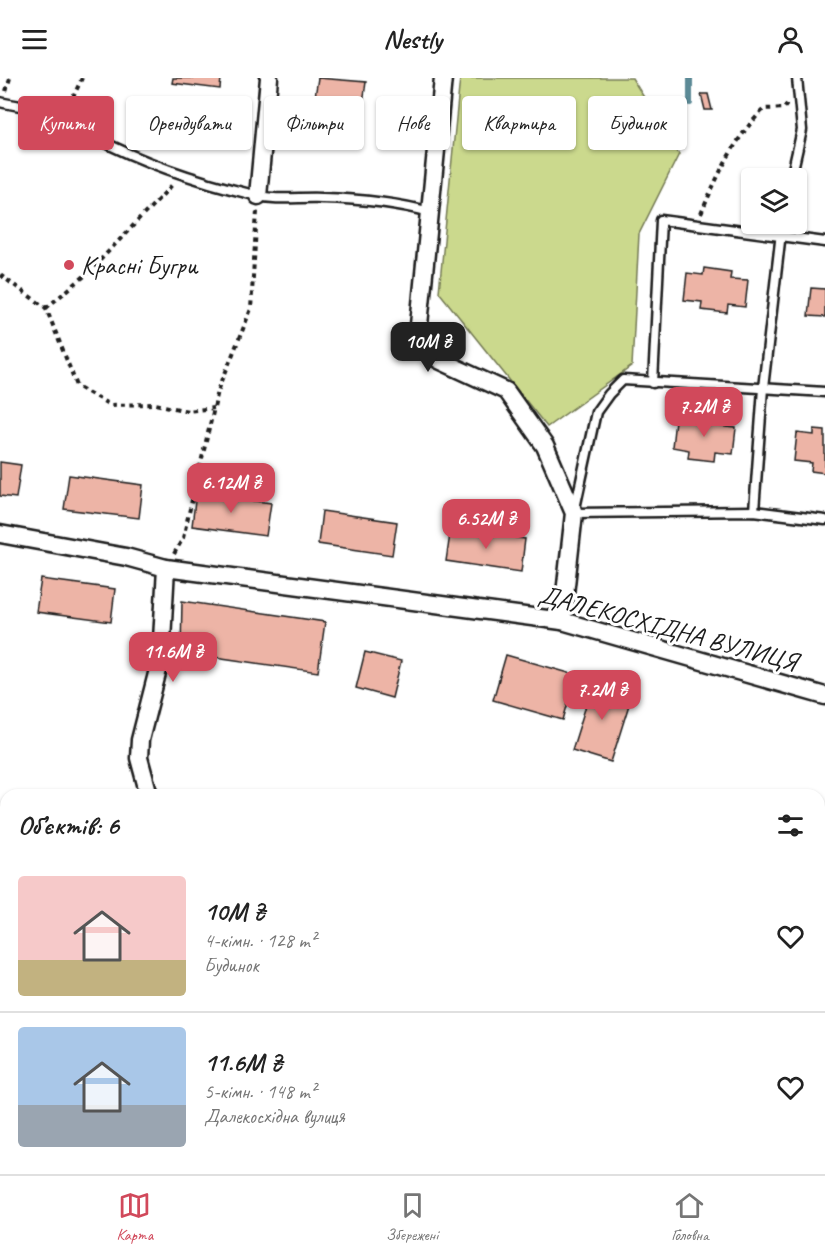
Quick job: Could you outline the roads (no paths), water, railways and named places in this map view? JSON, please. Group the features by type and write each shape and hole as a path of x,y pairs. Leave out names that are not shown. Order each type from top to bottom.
{"street":[{"path":"258,196 269,78"},
{"path":"443,78 419,325 439,360 506,391 545,446 573,513 562,621"},
{"name":"ДАЛЕКОСХІДНА ВУЛИЦЯ","path":"0,534 126,557 166,568 562,621 825,696"},
{"path":"148,789 140,758 140,740 161,658 166,568"}],"lane":[{"path":"793,168 802,130 797,78"},
{"path":"0,102 39,109 64,117 96,138 184,174 258,196 280,200 353,198 398,203 430,212"},
{"path":"653,383 661,220 778,238 825,242"},
{"path":"754,511 763,388 779,234"},
{"path":"825,392 623,380 596,412 573,513 754,511 825,520"}],"waterway":[{"path":"690,78 690,103"}],"place":[{"name":"Красні Бугри","path":"69,265"}]}
